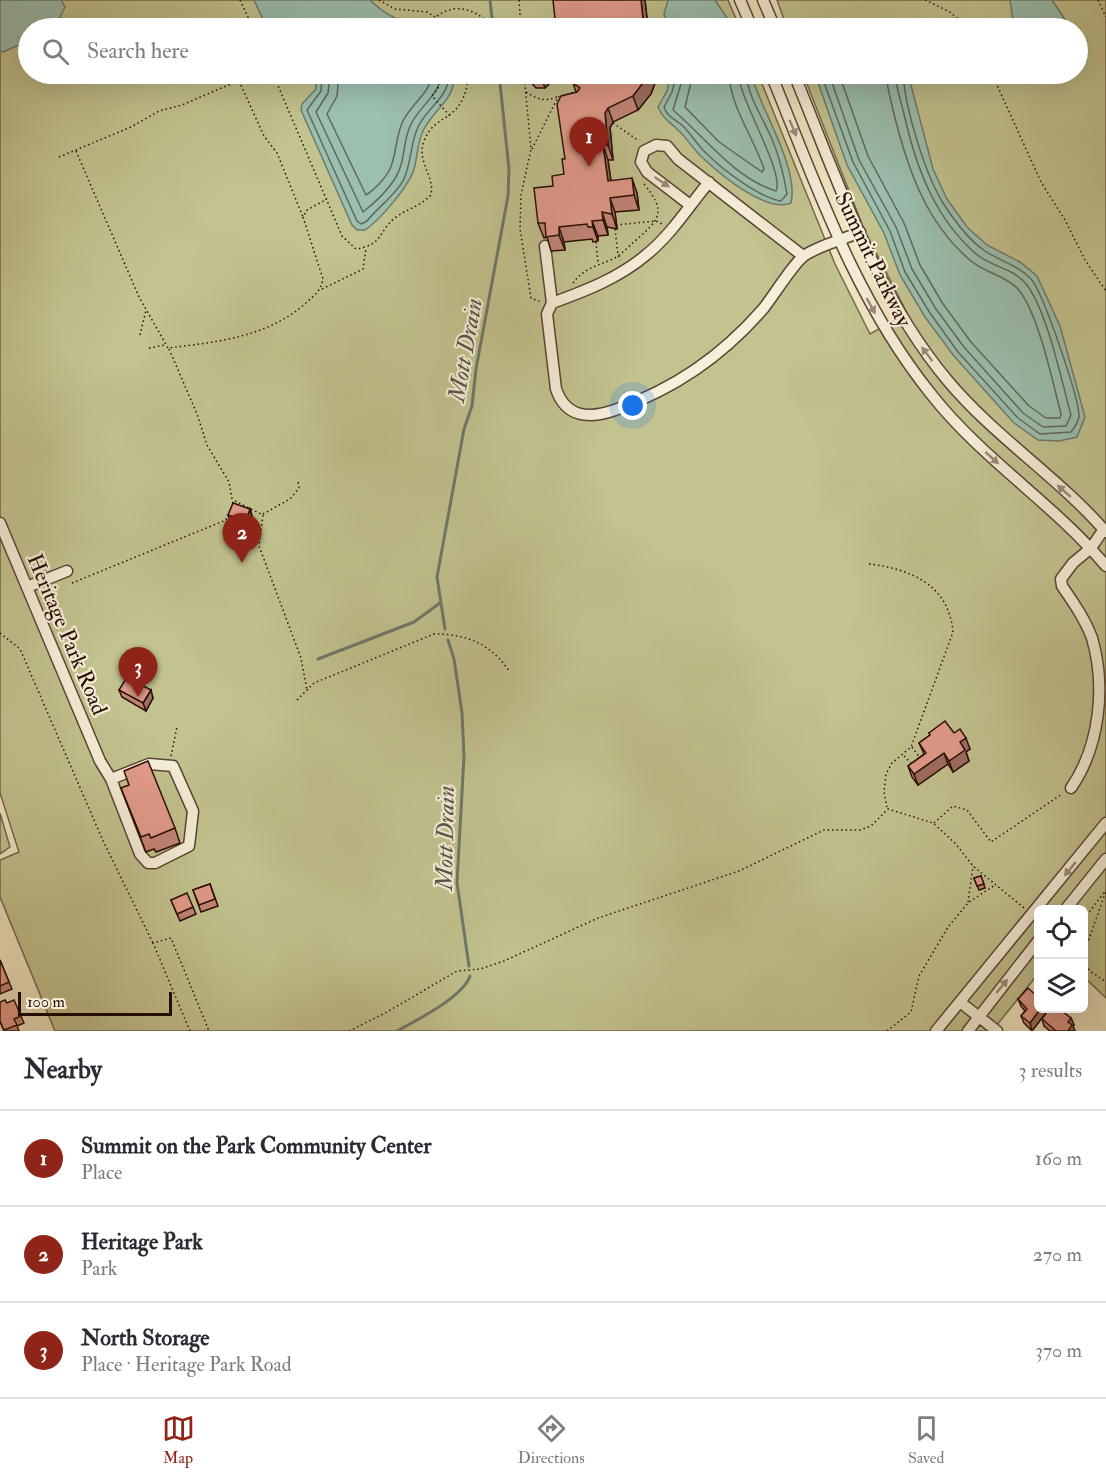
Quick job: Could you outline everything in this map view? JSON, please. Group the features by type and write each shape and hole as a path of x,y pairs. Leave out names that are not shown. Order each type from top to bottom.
{"street":[{"path":"740,0 748,18"},
{"path":"763,0 771,18"},
{"name":"Summit Parkway","path":"775,84 840,241 882,326 932,395 979,447 1058,516 1106,566"},
{"name":"Summit Parkway","path":"798,84 860,232 900,313 947,380 987,423 1105,531"},
{"path":"690,205 647,172 641,162 644,151 656,145 667,146 678,159 803,256"},
{"path":"551,300 625,271 667,234 709,182"},
{"path":"545,246 551,300 547,314 559,398 569,410 581,416 594,416 645,399 698,370 720,352 762,310 803,256 860,232"},
{"name":"Heritage Park Road","path":"0,523 100,761 111,779 140,854 148,863 155,863 189,846 194,822 193,812 173,766 168,765"},
{"path":"1071,788 1083,770 1092,747 1099,717 1101,679 1092,637 1062,586 1061,579 1073,562 1105,531"},
{"path":"27,587 67,571"},
{"path":"111,779 149,764 168,765"},
{"path":"936,1031 1106,823"},
{"path":"1068,905 1106,859"},
{"path":"968,1031 1034,946"},
{"path":"960,1002 997,1031"}],"path":[{"path":"240,0 248,18"},
{"path":"379,0 395,9 414,9 439,18"},
{"path":"519,0 520,18"},
{"path":"925,0 950,12 957,18"},
{"path":"1098,0 1106,17"},
{"path":"436,16 452,6 469,7 483,18"},
{"path":"59,157 131,127 159,111 182,105 230,84"},
{"path":"241,84 264,136 277,153 303,217 321,267 321,289"},
{"path":"277,84 342,236 349,245 356,249 379,241 393,219 413,210 431,195 433,189 421,154 423,143 434,126 461,106 468,84"},
{"path":"439,84 432,96 450,116"},
{"path":"525,84 531,149"},
{"path":"997,84 1041,182 1065,220 1085,260 1106,291"},
{"path":"525,92 547,101 574,91 580,96"},
{"path":"551,300 538,303 531,298 520,229 521,195 531,149 558,97"},
{"path":"613,122 642,143 638,148"},
{"path":"72,584 226,520 235,501 229,482 207,445 197,414 168,348 146,310 75,151"},
{"path":"570,287 585,270 618,255 656,221 659,213 658,202 641,180 651,184"},
{"path":"303,217 307,210 327,199"},
{"path":"616,225 656,221 664,225"},
{"path":"615,229 618,255"},
{"path":"596,242 598,264"},
{"path":"168,348 240,338 288,318 321,289 363,269 367,247"},
{"path":"140,335 146,310"},
{"path":"149,348 166,344"},
{"path":"262,514 290,499 299,488 298,481"},
{"path":"235,501 262,514"},
{"path":"262,514 259,539 265,568 301,658 307,690"},
{"path":"226,520 227,525 259,539"},
{"path":"869,564 894,567 918,575 946,603 951,614 953,632 911,747 892,764 886,774 884,792 888,809"},
{"path":"0,633 21,649 104,843 153,943 190,1031"},
{"path":"297,700 314,683 434,634 454,634 478,641 499,656 509,671"},
{"path":"168,765 177,727"},
{"path":"911,747 921,760 919,765"},
{"path":"903,754 914,765"},
{"path":"933,824 953,806 968,810 992,842 1071,788"},
{"path":"888,809 933,824 955,843 973,866 1027,911"},
{"path":"349,1031 387,1012 457,971 480,969 504,962 598,918 739,871 824,830 860,830 871,826 888,809"},
{"path":"968,903 973,866"},
{"path":"887,1031 911,1012 919,976 948,927 968,903 995,884"},
{"path":"1088,913 1106,890"},
{"path":"1088,939 1106,890"},
{"path":"153,943 171,938 209,1031"},
{"path":"1088,967 1106,982"}],"green space":[{"path":"0,0 728,0 736,18 18,18 18,84 762,84 835,264 870,334 907,313 864,229 807,84 1088,84 1088,18 783,18 777,0 1106,0 1106,998 1088,981 1088,905 1034,905 1034,979 992,1031 55,1031 0,897 0,860 19,852 0,793"},
{"path":"0,813 10,847 0,854"}],"water":[{"path":"0,0 61,0 65,7 59,18 18,18 18,45 3,52 0,51"},
{"path":"254,0 370,0 395,18 262,18"},
{"path":"668,0 715,0 727,18 665,18"},
{"path":"1010,0 1052,0 1064,18 1013,18"},
{"path":"316,84 454,84 422,134 411,176 386,211 365,230 357,230 352,225 301,110 302,104 316,89"},
{"path":"669,84 755,84 790,173 791,203 781,205 758,198 733,183 700,156 660,111 658,107"},
{"path":"819,84 911,84 933,169 947,199 967,227 987,245 1020,262 1037,276 1060,326 1085,417 1077,437 1059,441 1038,440 1014,423 954,356 925,317 900,275 884,233 847,165"}],"building":[{"path":"553,0 641,0 643,18 555,18"},
{"path":"574,84 642,84 633,96 608,108 605,113 608,145 603,145 608,181 632,178 634,195 610,198 612,214 602,212 603,220 592,221 593,227 588,227 587,224 559,227 559,235 546,237 545,223 538,223 534,188 553,186 552,176 564,174 562,159 565,159 557,104 561,96 577,92 580,88"},
{"path":"233,503 250,509 246,521 228,515"},
{"path":"127,677 151,690 143,703 119,690"},
{"path":"945,721 954,733 960,729 966,738 960,742 965,750 949,761 944,753 914,774 908,766 926,753 919,743"},
{"path":"148,761 175,828 151,838 149,834 141,837 121,788 129,785 124,771"},
{"path":"981,876 984,884 977,886 974,878"},
{"path":"210,884 215,899 199,905 193,890"},
{"path":"187,893 193,907 177,914 171,900"},
{"path":"0,960 9,982 0,986"},
{"path":"1028,988 1034,993 1034,1013 1037,1013 1030,1023 1021,1016 1027,1009 1018,999"},
{"path":"5,1000 7,1003 14,1000 21,1016 14,1019 17,1025 4,1030 0,1021 0,1002"},
{"path":"1046,1013 1064,1013 1071,1018 1068,1022 1072,1025 1068,1031 1055,1031 1042,1019"}],"waterway":[{"name":"Mott Drain","path":"490,0 492,18"},
{"name":"Mott Drain","path":"445,629 437,577 464,429 472,406 476,369 508,196 509,169 500,84"},
{"path":"318,659 414,622 440,603"},
{"name":"Mott Drain","path":"448,640 454,659 462,713 464,756 457,883 469,966"},
{"name":"Mott Drain","path":"397,1031 449,1000 466,984 470,976"}],"place":[{"name":"Summit on the Park Community Center","path":"589,167"},
{"name":"Heritage Park","path":"242,563"},
{"name":"North Storage","path":"138,697"}]}
